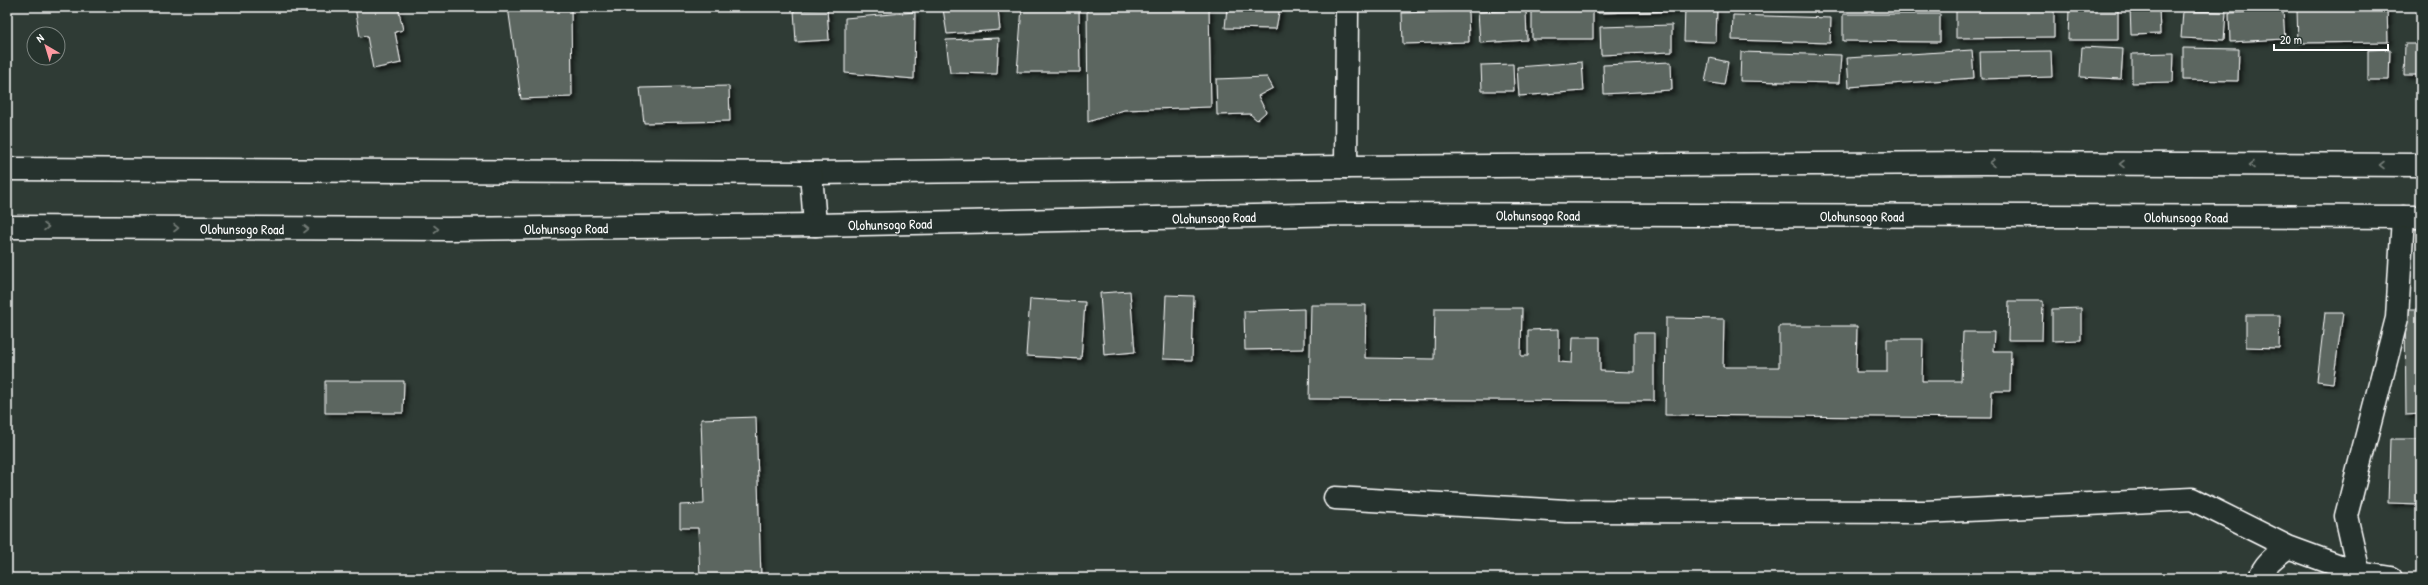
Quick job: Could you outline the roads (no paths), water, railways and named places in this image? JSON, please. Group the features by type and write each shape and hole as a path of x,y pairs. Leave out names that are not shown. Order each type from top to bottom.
{"main road":[{"path":"1346,167 1347,7"},
{"path":"7,170 811,173 1346,167 1982,163 2421,165"},
{"path":"811,173 815,225"},
{"name":"Olohunsogo Road","path":"7,227 449,229 815,225 1348,214 2340,215 2412,217"},
{"path":"2360,573 2346,516 2397,318 2412,217"},
{"path":"1335,498 1566,511 1901,512 2192,499 2288,547 2360,573 2391,578"},
{"path":"2260,578 2262,571 2275,556 2288,547"}]}
